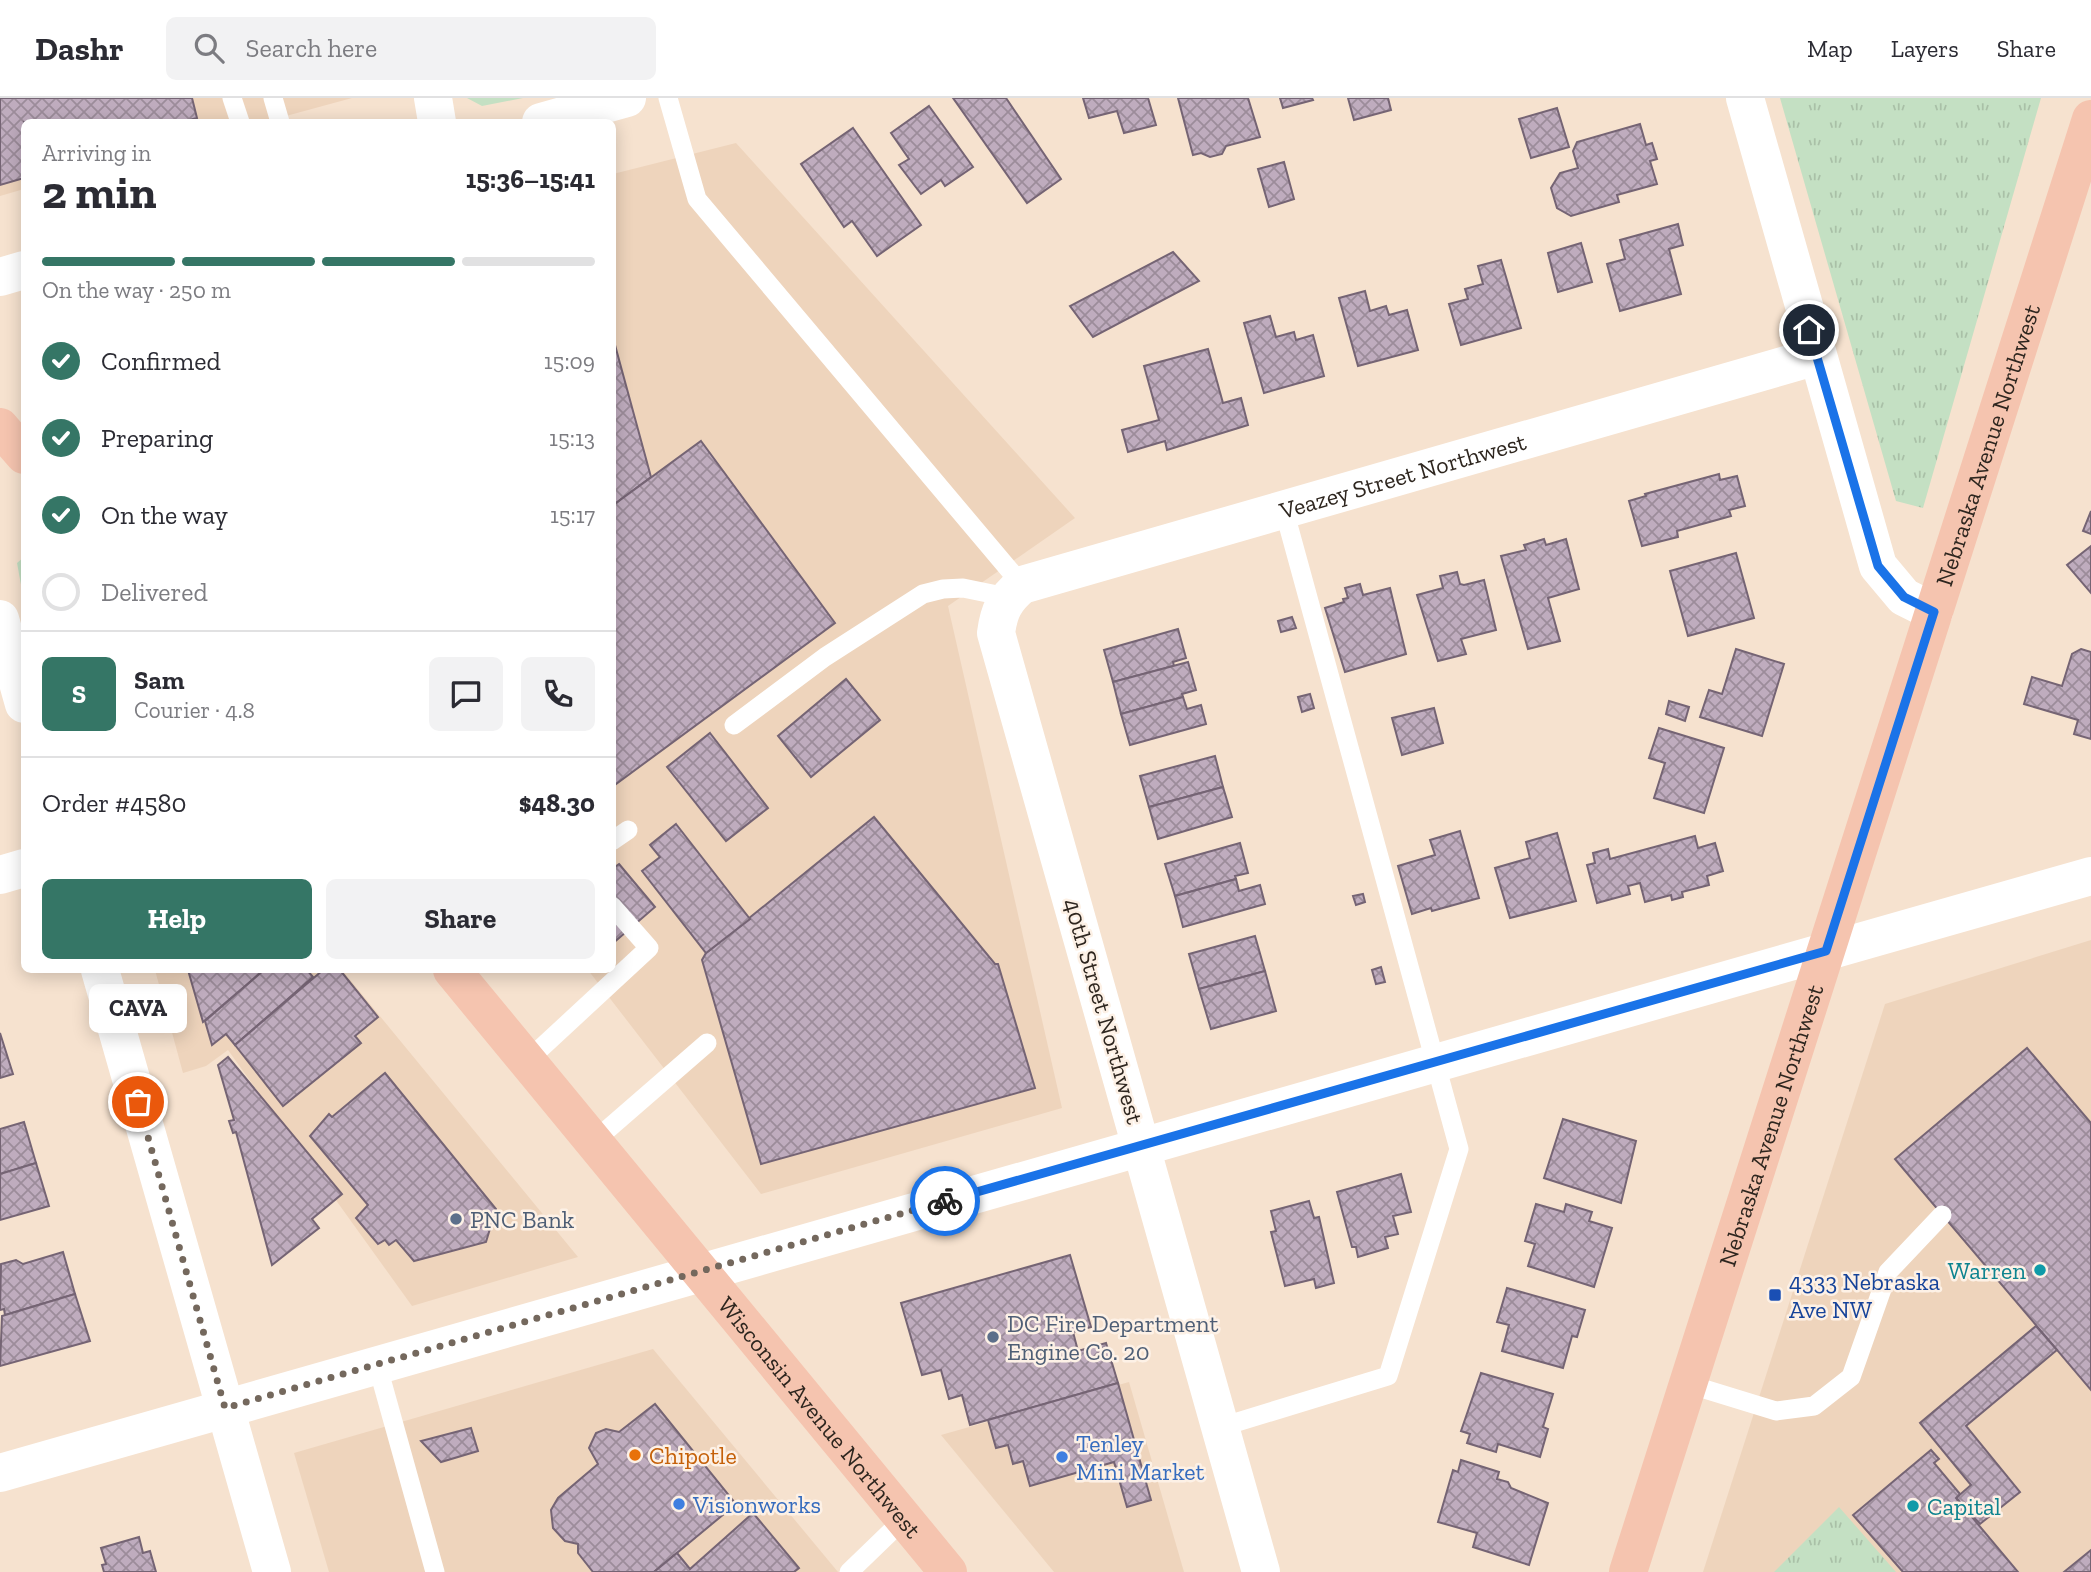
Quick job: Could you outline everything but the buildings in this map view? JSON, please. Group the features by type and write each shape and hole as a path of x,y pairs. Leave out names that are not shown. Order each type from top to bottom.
{"main road":[{"name":"Nebraska Avenue Northwest","path":"1628,1572 2091,119"},
{"path":"0,427 21,452"},
{"name":"Wisconsin Avenue Northwest","path":"454,973 948,1572"}],"street":[{"path":"433,98 436,119"},
{"path":"552,119 627,98"},
{"path":"1745,98 1816,356 1878,566 1904,597 1934,612"},
{"path":"0,277 21,271"},
{"name":"Veazey Street Northwest","path":"1009,598 1284,510 1816,356"},
{"name":"40th Street Northwest","path":"1009,598 996,633 1261,1572"},
{"path":"0,619 21,693"},
{"path":"0,875 21,869"},
{"path":"0,1473 1142,1144 2091,876"},
{"path":"101,973 272,1572"}],"lane":[{"path":"232,98 239,119"},
{"path":"273,98 279,119"},
{"path":"668,98 697,199 1009,598"},
{"path":"1221,1427 1388,1376 1459,1149 1284,510"},
{"path":"734,725 825,657 923,594 962,588 1009,598"},
{"path":"527,1061 649,948 616,911"},
{"path":"593,1142 707,1043"},
{"path":"1688,1384 1776,1411 1814,1406 1851,1377 1888,1272 1942,1214"},
{"path":"377,1364 435,1572"},
{"path":"849,1572 904,1519"}],"shaded area":[{"path":"0,98 352,98 275,119 21,119 21,190 0,196"},
{"path":"736,143 1075,518 948,606 1062,1108 761,1194 590,973 616,973 616,173"},
{"path":"2091,940 2091,1572 1703,1572 1885,1004"},
{"path":"156,973 344,973 578,1257 412,1306 228,1050 206,1066 183,1073"},
{"path":"653,1349 838,1572 329,1572 294,1453"},
{"path":"1129,1382 1184,1572 1054,1572 941,1435"}],"green space":[{"path":"467,98 523,98 482,106"},
{"path":"1780,98 2041,98 1923,508 1896,501"},
{"path":"21,560 21,585 17,563"},
{"path":"1839,1507 1896,1572 1774,1572"}],"way so far":[{"path":"138,1102 225,1408 945,1201"}],"place":[{"name":"CAVA","path":"138,1102"},
{"name":"PNC Bank","path":"456,1219"},
{"name":"Warren","path":"2040,1270"},
{"name":"4333 Nebraska Ave NW","path":"1775,1295"},
{"name":"DC Fire Department Engine Co. 20","path":"993,1337"},
{"name":"Chipotle","path":"635,1455"},
{"name":"Tenley Mini Market","path":"1062,1457"},
{"name":"Visionworks","path":"679,1504"},
{"name":"Capital","path":"1913,1506"}],"route":[{"path":"945,1201 1826,951 1934,612 1904,597 1878,566 1809,330"}]}
